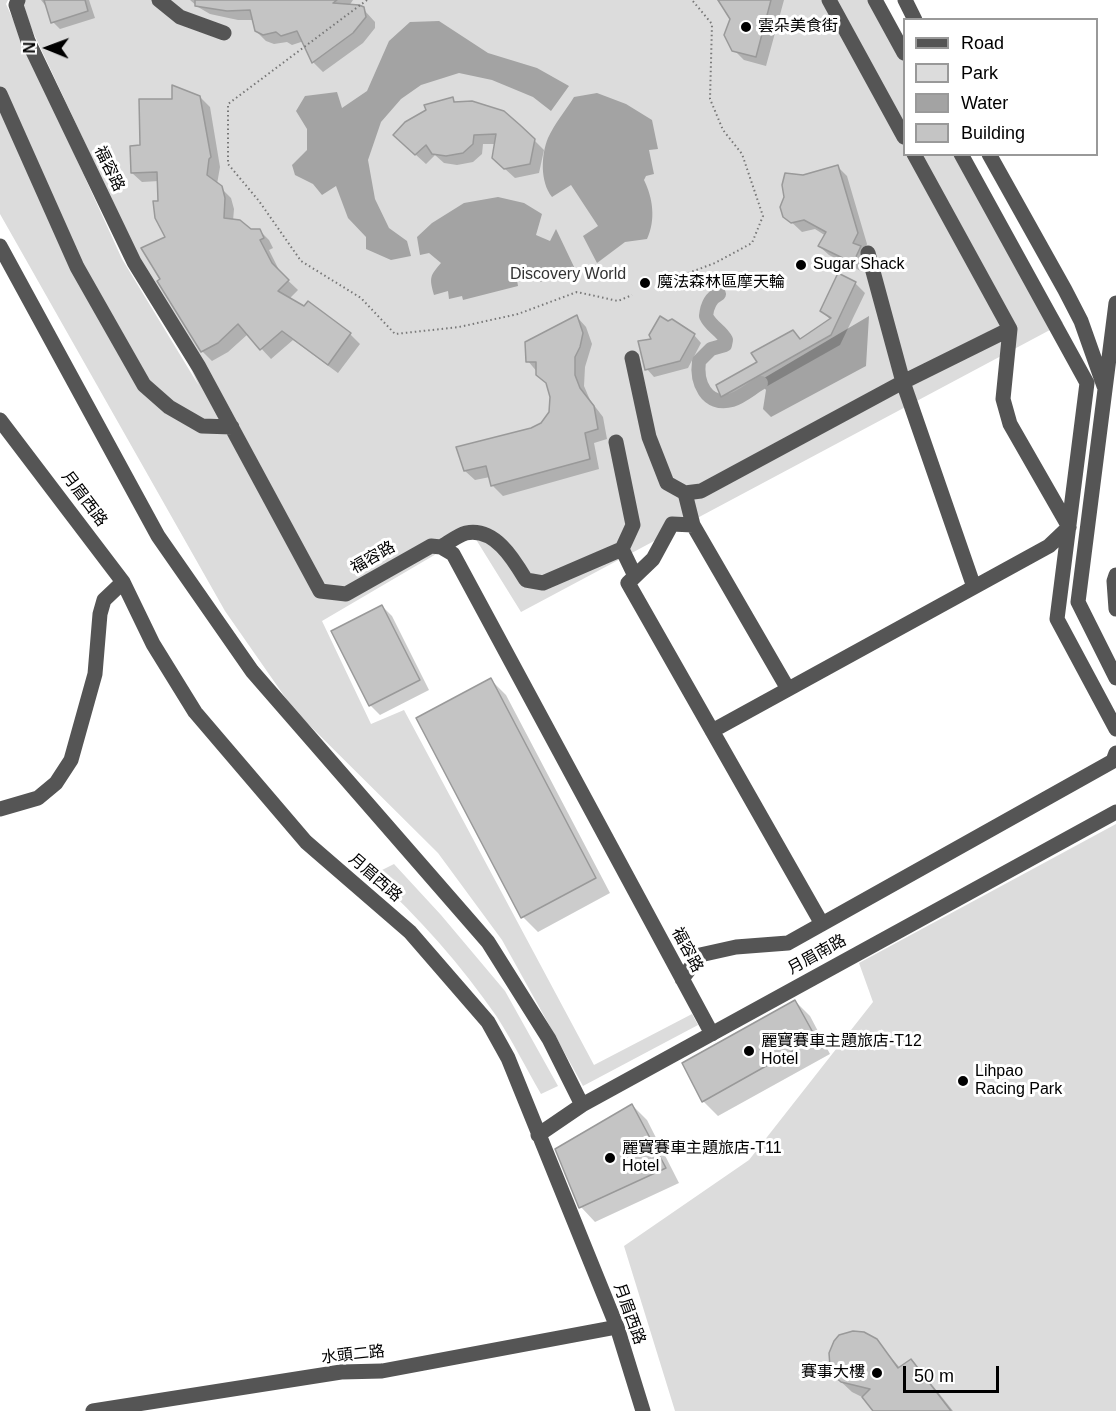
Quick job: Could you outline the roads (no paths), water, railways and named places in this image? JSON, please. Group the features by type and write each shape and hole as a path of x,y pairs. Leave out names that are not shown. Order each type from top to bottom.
{"street":[{"name":"福容路","path":"18,0 16,4 28,41 134,262 199,367 320,591 346,594 431,546 441,547 453,554 712,1034"},
{"path":"159,0 180,17 224,33"},
{"path":"829,0 903,135"},
{"path":"875,0 903,51"},
{"path":"905,0 914,18"},
{"path":"0,94 77,267 144,385 169,407 202,426 232,427"},
{"path":"915,156 1010,328 1003,399 1010,424 1069,527"},
{"path":"962,156 1087,383 1057,619 1116,729"},
{"path":"990,156 1081,321 1106,389"},
{"path":"0,246 158,536 252,671 488,942 549,1039 582,1105"},
{"path":"868,254 903,382 974,587"},
{"path":"1116,303 1078,602 1116,678"},
{"path":"632,358 649,437 667,483 685,493 701,491 903,382 1010,328"},
{"name":"月眉西路","path":"0,420 123,582 153,644 195,712 306,842 410,932 488,1022 508,1058 616,1327 643,1411"},
{"path":"441,547 466,533 489,535 512,556 526,580 543,583 622,549 633,525 616,442"},
{"path":"685,493 693,525 788,689"},
{"path":"693,525 672,524 653,559 628,583 822,924"},
{"path":"712,731 1049,546 1069,527"},
{"path":"622,549 635,576"},
{"path":"1116,575 1114,581 1116,609"},
{"path":"0,808 38,798 56,783 71,760 95,674 104,600 123,582"},
{"path":"682,979 700,955 736,947 788,943 1113,761 1116,753"},
{"name":"月眉南路","path":"538,1136 582,1105 1116,812"},
{"name":"水頭二路","path":"93,1411 341,1372 382,1371 616,1327"}],"water":[{"path":"439,21 488,53 537,68 569,86 551,111 533,97 492,80 459,73 421,85 401,99 381,122 368,160 375,199 389,228 407,241 411,256 391,260 366,249 366,237 348,218 336,186 322,195 313,184 295,175 292,165 307,150 307,129 296,111 305,96 337,92 342,108 367,91 389,41 410,22"},
{"path":"597,93 626,104 652,120 658,149 649,150 654,174 646,176 644,180 650,194 652,209 652,224 647,239 625,242 597,263 583,236 598,226 571,185 552,197 545,184 543,168 548,138 574,97"},
{"path":"498,197 524,203 542,214 536,235 550,241 556,229 576,271 540,282 537,274 517,280 518,286 463,300 462,296 449,299 448,291 434,295 431,277 441,263 429,253 420,255 417,237 432,223 464,203"},
{"path":"869,316 866,366 771,417 763,409 766,390 759,381"}],"waterway":[{"path":"719,294 709,303 706,316 726,340 725,345 711,349 699,361 701,384 709,396 723,401 736,399 761,383"}],"place":[{"name":"雲朵美食街","path":"746,27"},
{"name":"Sugar Shack","path":"801,265"},
{"name":"魔法森林區摩天輪","path":"645,283"},
{"name":"麗寶賽車主題旅店-T12 Hotel","path":"749,1051"},
{"name":"Lihpao Racing Park","path":"963,1081"},
{"name":"麗寶賽車主題旅店-T11 Hotel","path":"610,1158"},
{"name":"賽事大樓","path":"877,1373"}],"park label":[{"name":"Discovery World","path":"568,275"}]}
